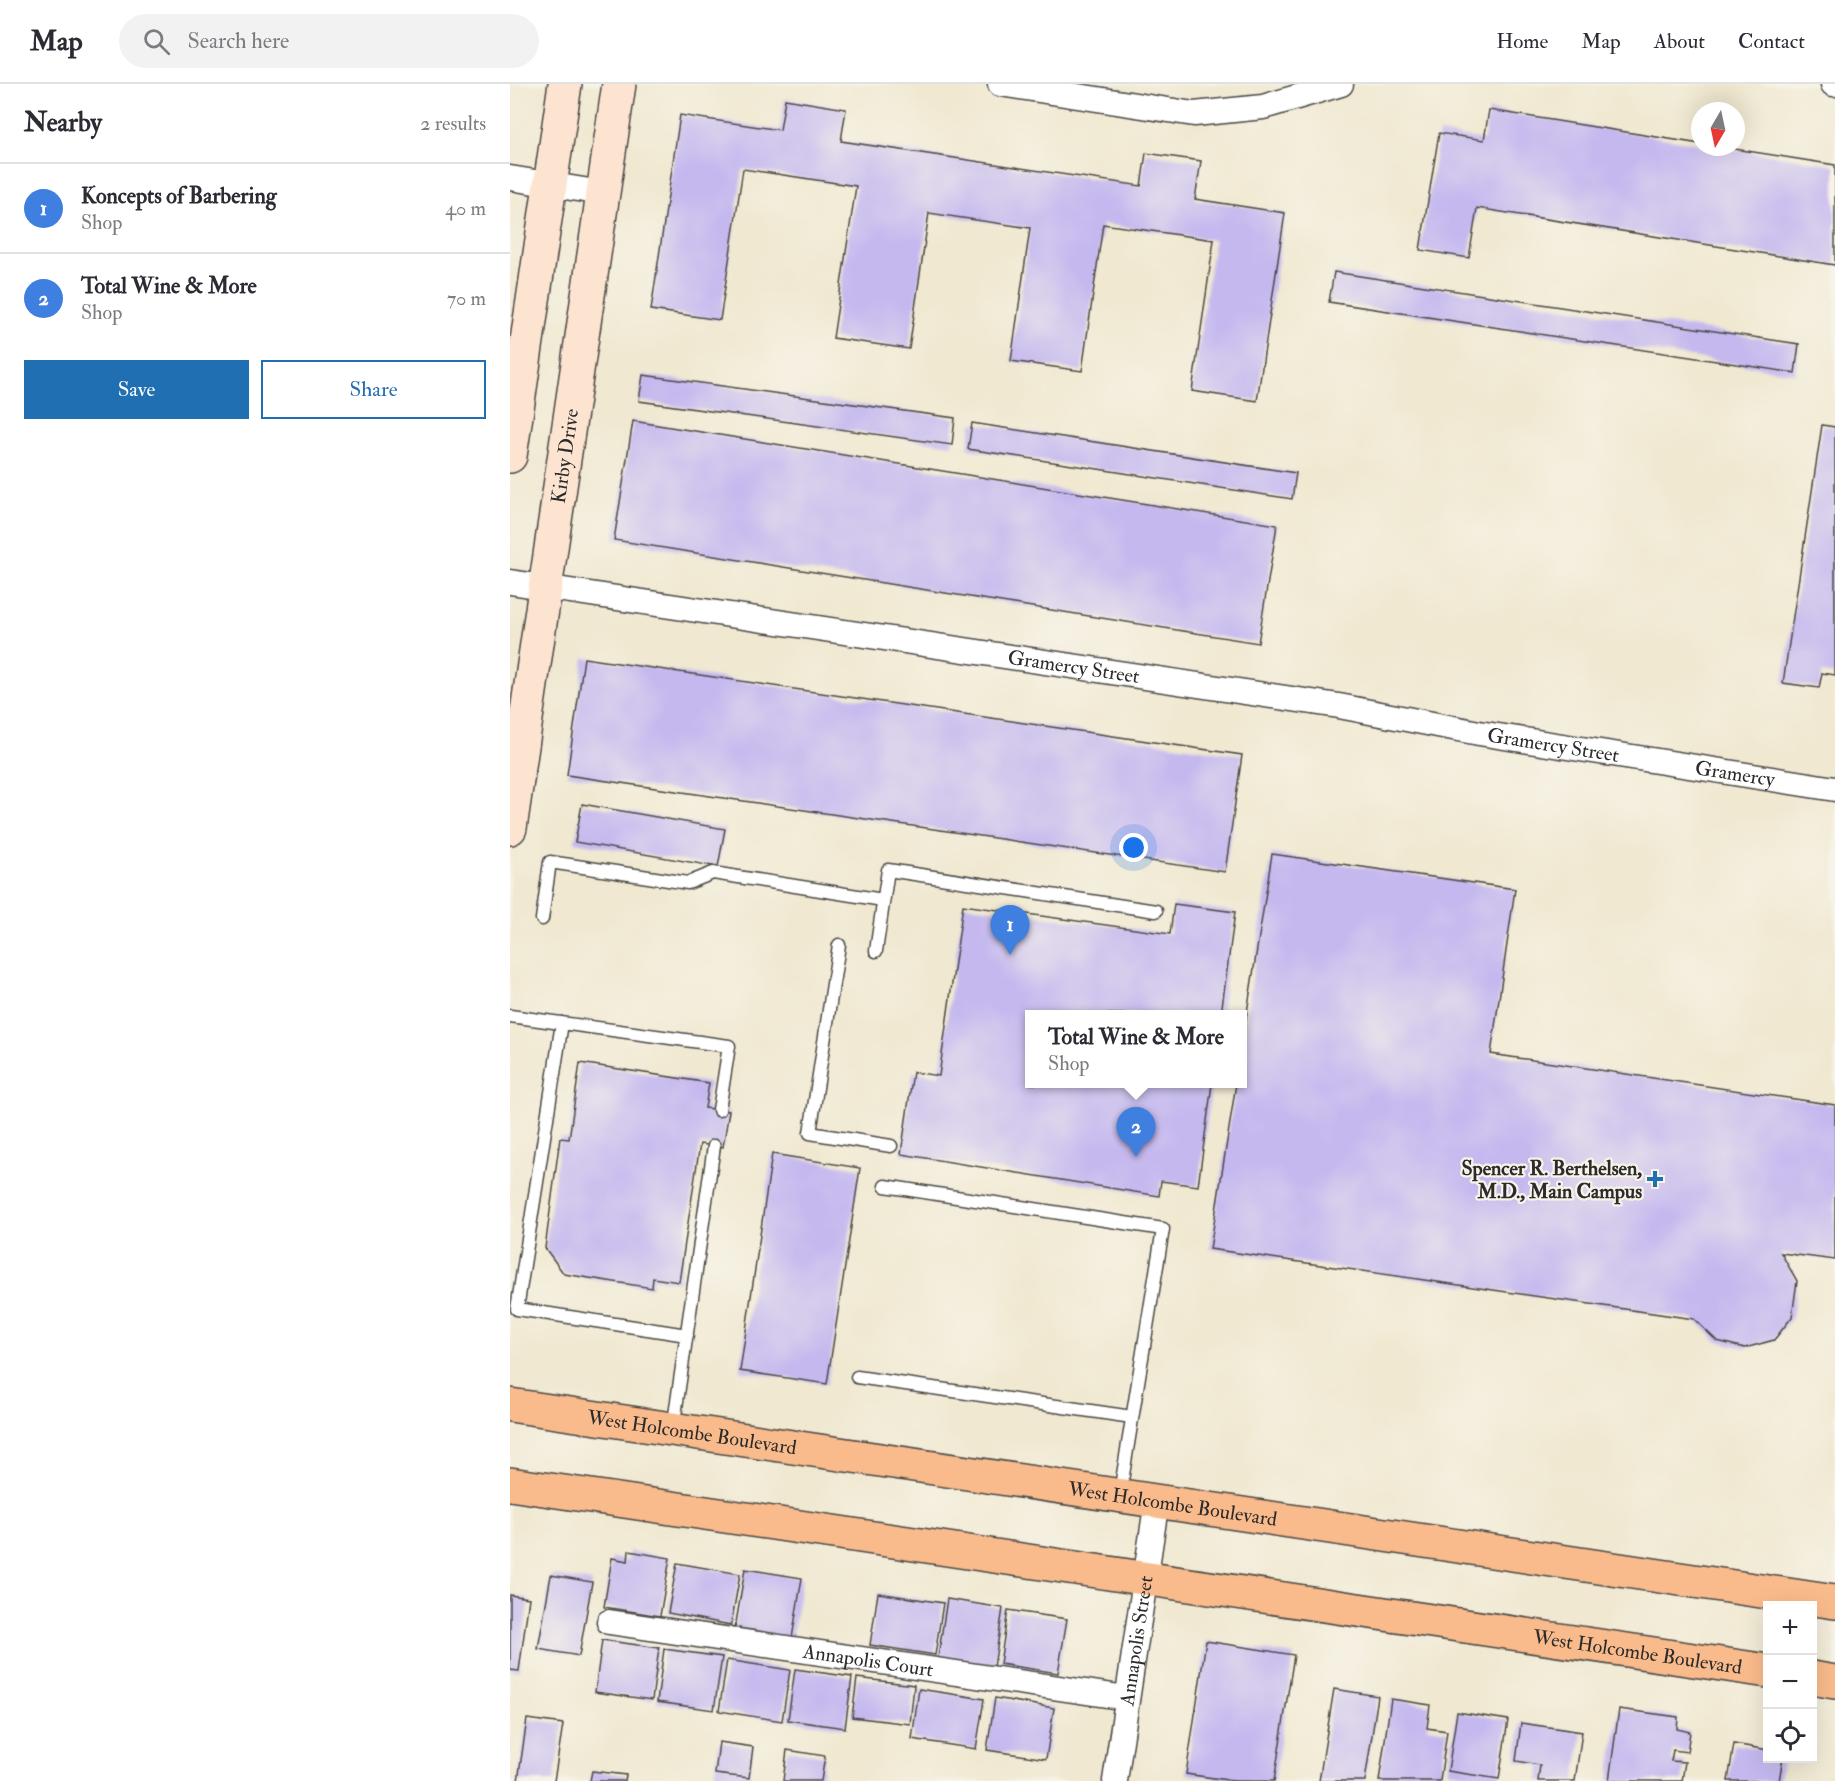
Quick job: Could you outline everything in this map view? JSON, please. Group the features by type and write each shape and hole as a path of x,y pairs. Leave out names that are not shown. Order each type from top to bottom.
{"main road":[{"path":"510,456 565,84"},
{"name":"Kirby Drive","path":"510,828 618,84"},
{"name":"West Holcombe Boulevard","path":"510,1406 1119,1494 1835,1602"},
{"name":"West Holcombe Boulevard","path":"510,1484 1763,1670"},
{"path":"1817,1679 1835,1682"}],"street":[{"path":"1000,84 1194,114 1263,107 1341,84"},
{"path":"510,178 602,193"},
{"name":"Gramercy Street","path":"510,582 1340,706 1635,759"},
{"name":"Gramercy","path":"1635,759 1835,789"},
{"name":"Annapolis Street","path":"1115,1781 1157,1500"},
{"name":"Annapolis Court","path":"609,1622 1127,1698"}],"lane":[{"path":"542,919 550,862 688,884 712,873 883,900"},
{"path":"876,951 888,870 1156,911"},
{"path":"839,945 810,1133 891,1146"},
{"path":"510,1016 729,1046 719,1110"},
{"path":"562,1023 517,1309 687,1335"},
{"path":"673,1431 714,1146"},
{"path":"885,1186 1163,1229 1119,1494"},
{"path":"856,1377 1132,1417"}],"building":[{"path":"785,99 846,109 841,141 1141,186 1146,153 1201,161 1195,199 1285,213 1257,401 1192,391 1214,240 1103,224 1082,371 1011,361 1030,228 929,213 909,349 833,338 856,186 743,169 720,320 651,310 680,115 780,130"},
{"path":"1489,110 1691,143 1691,156 1745,156 1745,151 1835,165 1835,265 1477,208 1469,258 1420,250 1439,133 1484,140"},
{"path":"1334,272 1799,344 1795,373 1329,302"},
{"path":"643,375 955,418 952,445 639,401"},
{"path":"633,421 1277,525 1258,643 614,540"},
{"path":"972,423 1296,473 1292,499 968,449"},
{"path":"1822,425 1835,427 1835,675 1822,673 1819,688 1783,683"},
{"path":"584,658 1242,755 1225,872 567,775"},
{"path":"582,804 725,829 718,867 575,842"},
{"path":"1272,854 1515,889 1491,1054 1835,1105 1835,1260 1781,1253 1797,1281 1792,1317 1774,1340 1745,1348 1717,1341 1694,1319 1210,1249 1235,1088 1247,1088 1247,1012"},
{"path":"1174,904 1235,912 1222,1010 1025,1010 1025,1088 1211,1088 1198,1186 1161,1181 1159,1196 901,1154 913,1072 939,1076 963,905 1170,934"},
{"path":"580,1063 709,1083 705,1108 729,1111 723,1147 700,1144 679,1282 653,1278 652,1288 564,1274 545,1248 560,1138 569,1139"},
{"path":"772,1154 860,1168 827,1384 740,1371"},
{"path":"629,1551 670,1558 660,1616 604,1607 612,1558 628,1561"},
{"path":"677,1563 740,1574 731,1625 668,1613"},
{"path":"745,1569 802,1578 792,1638 735,1629"},
{"path":"551,1575 592,1582 579,1656 538,1649"},
{"path":"878,1593 943,1603 935,1655 870,1645"},
{"path":"510,1595 529,1598 519,1671 510,1670"},
{"path":"947,1599 1003,1608 994,1667 938,1658"},
{"path":"1008,1610 1067,1619 1058,1673 1000,1664"},
{"path":"602,1640 659,1648 652,1700 595,1692"},
{"path":"1206,1641 1294,1655 1274,1781 1235,1781 1186,1774"},
{"path":"664,1649 722,1657 714,1710 657,1702"},
{"path":"727,1660 790,1670 782,1721 719,1711"},
{"path":"795,1669 852,1677 845,1728 788,1720"},
{"path":"857,1678 914,1685 910,1724 852,1717"},
{"path":"919,1689 984,1699 976,1749 912,1739"},
{"path":"1334,1689 1378,1696 1365,1781 1319,1781"},
{"path":"995,1698 1054,1708 1046,1759 987,1750"},
{"path":"1391,1699 1430,1705 1427,1728 1447,1731 1440,1781 1379,1781"},
{"path":"1619,1709 1678,1717 1677,1729 1690,1732 1687,1752 1673,1750 1671,1761 1685,1762 1682,1781 1609,1781"},
{"path":"1457,1712 1508,1720 1499,1779 1448,1771"},
{"path":"527,1719 563,1724 554,1781 518,1781"},
{"path":"1521,1723 1582,1732 1575,1781 1538,1781 1540,1765 1516,1761"},
{"path":"719,1742 753,1747 749,1778 715,1774"},
{"path":"1734,1744 1763,1749 1763,1763 1782,1763 1779,1781 1728,1781"},
{"path":"787,1750 825,1756 821,1781 783,1781"},
{"path":"592,1771 626,1775 625,1781 590,1781"}],"place":[{"name":"Koncepts of Barbering","path":"1010,955"},
{"name":"Total Wine & More","path":"1136,1157"},
{"name":"Spencer R. Berthelsen, M.D., Main Campus","path":"1655,1179"}]}
